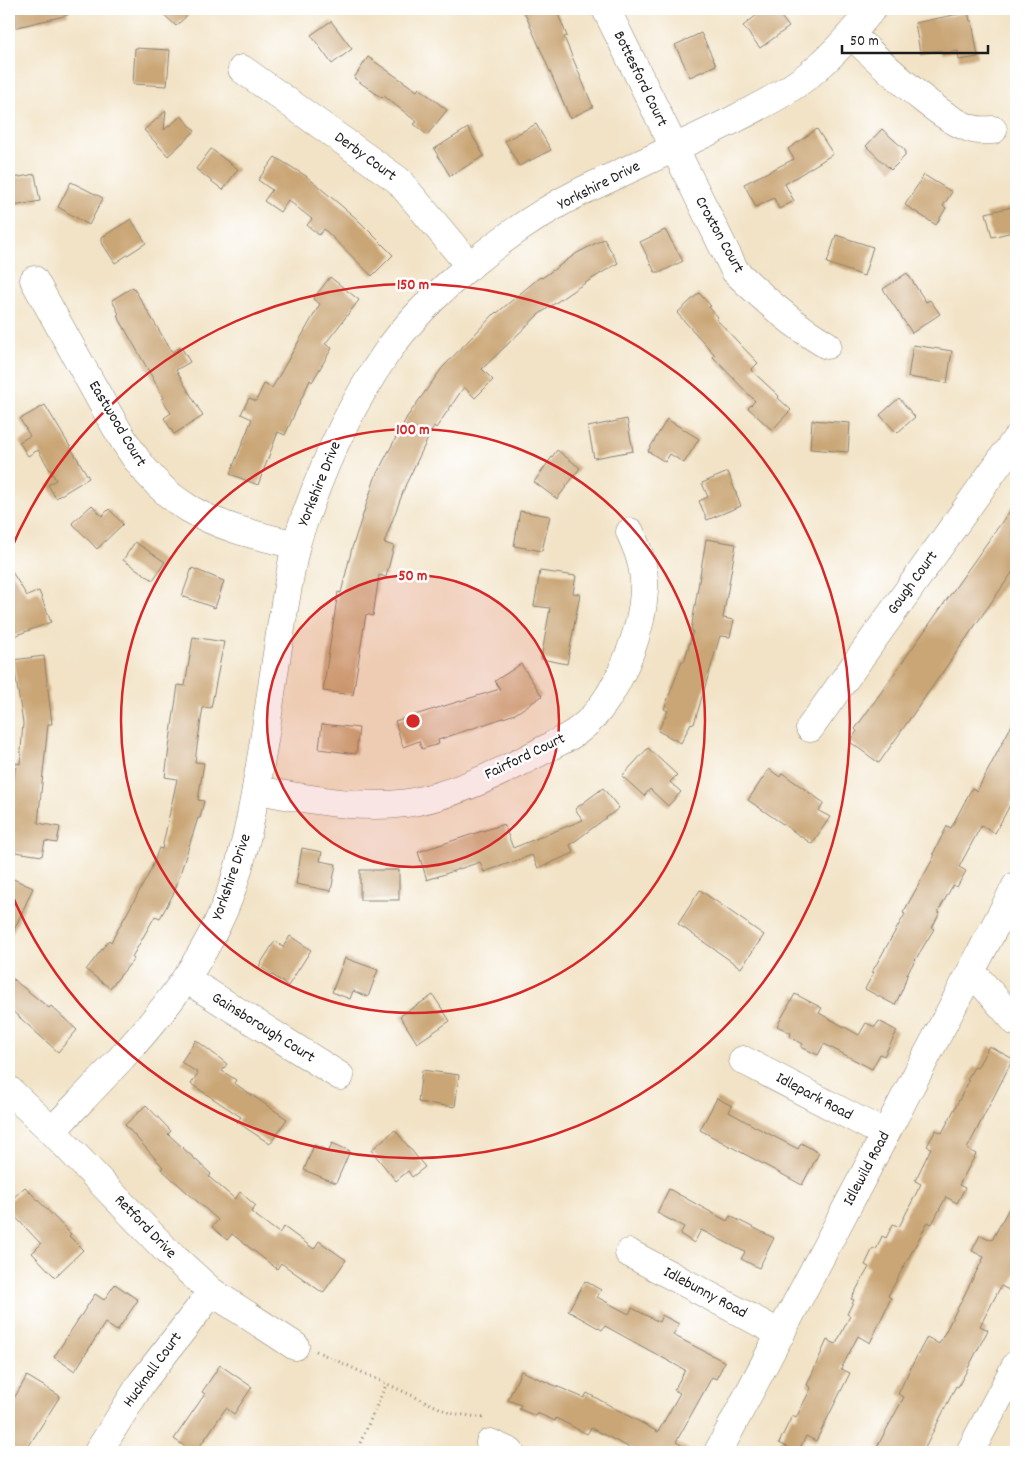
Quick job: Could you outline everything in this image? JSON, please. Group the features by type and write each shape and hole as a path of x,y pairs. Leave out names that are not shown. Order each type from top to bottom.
{"street":[{"name":"Bottesford Court","path":"606,9 674,149"},
{"name":"Yorkshire Drive","path":"52,1131 155,1022 186,979 211,937 229,898 245,847 256,790 296,545 324,466 364,388 386,353 412,321 470,266 526,226 578,193 674,149 775,98 816,70 851,35 872,9"},
{"path":"851,35 936,108 958,124 974,130 992,130"},
{"name":"Derby Court","path":"242,69 398,180 470,266"},
{"name":"Croxton Court","path":"674,149 735,271 777,310 806,333 828,345"},
{"name":"Eastwood Court","path":"34,280 121,436 148,476 168,494 212,520 242,532 296,545"},
{"name":"Gough Court","path":"810,728 1016,439"},
{"name":"Fairford Court","path":"256,790 345,804 377,806 408,803 434,797 508,770 580,729 603,704 616,684 632,648 642,602 644,580 642,560 630,532"},
{"name":"Idlewild Road","path":"718,1452 1016,886"},
{"path":"972,972 1016,1022"},
{"name":"Gainsborough Court","path":"186,979 340,1076"},
{"name":"Idlepark Road","path":"743,1060 885,1134"},
{"name":"Retford Drive","path":"9,1090 52,1131 167,1251 212,1292 295,1346"},
{"name":"Idlebunny Road","path":"629,1253 781,1334"},
{"name":"Hucknall Court","path":"98,1452 142,1382 212,1292"},
{"path":"970,1452 1016,1364"}],"path":[{"path":"295,1346 310,1337 316,1350 386,1385 450,1413 495,1438"},
{"path":"356,1452 386,1385"}],"building":[{"path":"9,9 67,9 68,15 9,29"},
{"path":"158,9 194,9 176,26"},
{"path":"523,9 556,9 567,36 564,37 593,107 570,118"},
{"path":"752,9 775,9 789,27 760,48 743,26 757,15"},
{"path":"968,12 970,21 972,21 978,57 959,60 958,51 942,54 941,50 920,53 915,23"},
{"path":"331,21 352,49 332,64 311,35"},
{"path":"701,33 716,65 690,77 675,45"},
{"path":"135,48 170,50 167,86 133,84"},
{"path":"368,57 417,91 419,88 447,110 427,135 414,124 417,122 384,96 382,98 354,78"},
{"path":"166,111 164,130 181,116 195,131 168,156 144,130"},
{"path":"536,124 551,150 519,166 505,141"},
{"path":"468,128 484,156 450,176 434,149"},
{"path":"817,129 833,154 785,184 794,201 779,209 774,198 756,207 744,184 794,159 788,149"},
{"path":"882,129 905,150 905,156 891,170 866,146"},
{"path":"211,149 238,169 223,190 196,169"},
{"path":"275,157 306,176 357,219 393,255 372,276 324,229 319,235 307,225 312,219 288,200 280,212 264,201 272,190 258,180"},
{"path":"35,174 40,201 9,207 9,179"},
{"path":"924,175 952,192 943,206 946,208 936,225 905,205"},
{"path":"71,182 103,198 89,225 58,207"},
{"path":"1016,206 1016,231 992,237 986,213"},
{"path":"131,219 146,243 115,263 102,243 102,237"},
{"path":"665,230 683,261 661,272 655,272 640,242"},
{"path":"836,235 873,247 864,276 827,263"},
{"path":"604,239 618,263 538,315 482,369 493,380 475,398 464,387 436,428 434,426 406,484 384,543 394,546 386,577 379,575 373,616 366,614 353,695 323,691 338,592 341,593 352,548 376,475 407,417 442,368 496,312 540,277 542,278 577,253"},
{"path":"907,273 926,302 930,300 940,314 912,333 883,289"},
{"path":"330,277 359,300 325,344 332,348 312,382 310,380 285,435 278,432 258,485 230,474 252,419 241,414 249,398 256,401 264,384 272,388 320,304 313,299"},
{"path":"133,287 172,352 181,347 190,362 176,370 203,416 174,434 164,418 171,413 117,315 119,314 112,300"},
{"path":"699,293 711,306 709,307 718,317 716,319 758,363 751,370 791,410 772,430 748,408 755,401 713,357 715,355 677,313"},
{"path":"913,345 952,351 947,383 908,377"},
{"path":"899,398 915,417 897,433 880,415"},
{"path":"45,405 89,478 56,498 48,485 56,480 38,450 28,456 19,442 30,436 20,419"},
{"path":"627,419 633,451 594,458 588,427"},
{"path":"667,419 699,439 684,463 670,454 665,462 648,451"},
{"path":"812,420 850,423 848,452 810,449"},
{"path":"557,450 580,468 557,499 534,482"},
{"path":"728,472 741,506 707,520 699,501 708,497 702,483"},
{"path":"1016,502 1016,567 879,763 850,742 857,731 855,729"},
{"path":"92,505 102,516 109,509 123,524 97,549 72,523"},
{"path":"520,511 550,516 542,551 514,546"},
{"path":"706,539 736,544 723,618 734,620 730,637 720,636 694,724 691,723 681,743 658,731 668,711 664,709 682,661 684,662 693,631 691,630"},
{"path":"135,542 165,562 153,580 123,560"},
{"path":"9,567 27,596 39,591 51,622 9,638"},
{"path":"192,568 224,581 215,608 182,596"},
{"path":"540,571 576,576 573,593 580,594 567,664 541,659 550,608 534,606"},
{"path":"193,637 224,642 211,708 203,707 197,746 195,762 204,763 198,800 204,801 200,818 198,818 174,893 160,918 155,916 132,957 134,959 110,988 86,970 109,940 111,942 150,872 159,848 162,849 177,779 165,777 173,719 178,685 185,686"},
{"path":"44,656 52,724 48,724 38,823 60,827 57,843 45,841 42,856 9,851 9,813 16,763 20,764 23,723 13,660"},
{"path":"521,664 542,696 515,714 438,740 439,744 422,749 419,741 403,747 395,721 500,689 495,681"},
{"path":"1016,717 1016,794 995,833 981,826 959,867 966,871 957,887 953,885 938,912 940,912 932,928 934,929 908,972 895,1005 865,989 874,972 872,972 905,914 903,913 935,855 933,854 947,826 951,828 972,788 977,791"},
{"path":"322,724 359,728 356,754 319,749"},
{"path":"648,748 677,775 670,782 681,792 668,806 650,789 644,796 622,776"},
{"path":"769,769 780,777 782,773 824,803 819,811 830,817 812,844 748,800"},
{"path":"603,788 619,808 570,845 574,853 538,868 532,855 484,872 480,862 427,880 418,852 504,824 513,848 583,820 575,809"},
{"path":"302,848 322,852 320,861 336,864 331,891 296,884"},
{"path":"360,870 399,870 399,900 360,900"},
{"path":"9,877 33,888 9,941"},
{"path":"700,890 764,935 741,968 678,924"},
{"path":"290,936 311,950 288,986 259,966 275,941 283,947"},
{"path":"345,958 378,970 368,997 353,991 350,999 332,992"},
{"path":"9,976 49,1008 51,1006 77,1030 58,1052 9,1008"},
{"path":"795,994 822,1008 819,1013 859,1035 866,1023 875,1027 879,1021 897,1031 884,1056 880,1054 872,1069 824,1044 818,1055 801,1047 803,1044 790,1037 791,1033 777,1026"},
{"path":"433,995 450,1021 417,1043 400,1016"},
{"path":"196,1040 227,1064 222,1071 236,1080 234,1083 287,1119 270,1144 237,1122 241,1117 191,1084 198,1073 181,1062"},
{"path":"989,1046 1013,1059 967,1149 976,1154 959,1185 965,1188 957,1203 946,1197 932,1224 928,1222 888,1296 891,1298 870,1343 858,1336 841,1369 850,1373 816,1441 806,1436 798,1452 779,1443 792,1416 796,1418 811,1388 807,1385 827,1340 836,1344 850,1316 847,1314 854,1300 851,1299 869,1267 865,1265 873,1248 876,1250 882,1236 886,1238 893,1224 899,1227 921,1184 915,1181 931,1148 927,1146 936,1130 942,1133 969,1081 967,1080 974,1067 977,1068"},
{"path":"422,1070 459,1075 455,1107 418,1102"},
{"path":"717,1098 732,1106 729,1112 754,1126 798,1149 801,1143 819,1153 802,1185 700,1130"},
{"path":"146,1105 171,1131 168,1134 211,1174 209,1177 235,1199 240,1192 256,1206 251,1212 279,1233 284,1227 314,1249 319,1241 346,1260 323,1293 281,1263 277,1269 232,1234 227,1240 212,1227 218,1220 161,1169 163,1167 125,1125"},
{"path":"395,1130 425,1167 412,1177 408,1171 396,1181 371,1150"},
{"path":"332,1143 350,1151 336,1183 304,1170 314,1145 329,1151"},
{"path":"25,1187 71,1234 69,1236 83,1250 55,1277 32,1253 41,1244 9,1210 9,1202"},
{"path":"669,1189 727,1221 730,1216 774,1238 759,1268 741,1259 745,1252 701,1230 694,1243 680,1234 684,1227 657,1213"},
{"path":"1016,1195 1016,1274 1009,1290 1001,1286 980,1326 988,1330 958,1387 956,1386 923,1452 888,1452 877,1447 904,1397 898,1394 927,1337 939,1344 984,1257 972,1251 980,1235 992,1240"},
{"path":"585,1281 601,1290 597,1297 629,1314 632,1308 659,1322 662,1315 679,1324 673,1335 725,1362 716,1379 712,1377 676,1442 693,1452 638,1452 591,1428 587,1434 556,1418 555,1421 537,1413 536,1416 519,1409 521,1405 508,1400 521,1371 584,1398 587,1393 658,1432 680,1393 674,1390 685,1370 605,1326 602,1330 568,1311"},
{"path":"115,1284 138,1300 117,1331 105,1323 75,1371 54,1357 95,1294 104,1300"},
{"path":"220,1365 252,1387 234,1414 226,1408 196,1452 193,1452 174,1439 205,1394 202,1392"},
{"path":"27,1376 60,1396 25,1452 9,1452 9,1407"}]}
